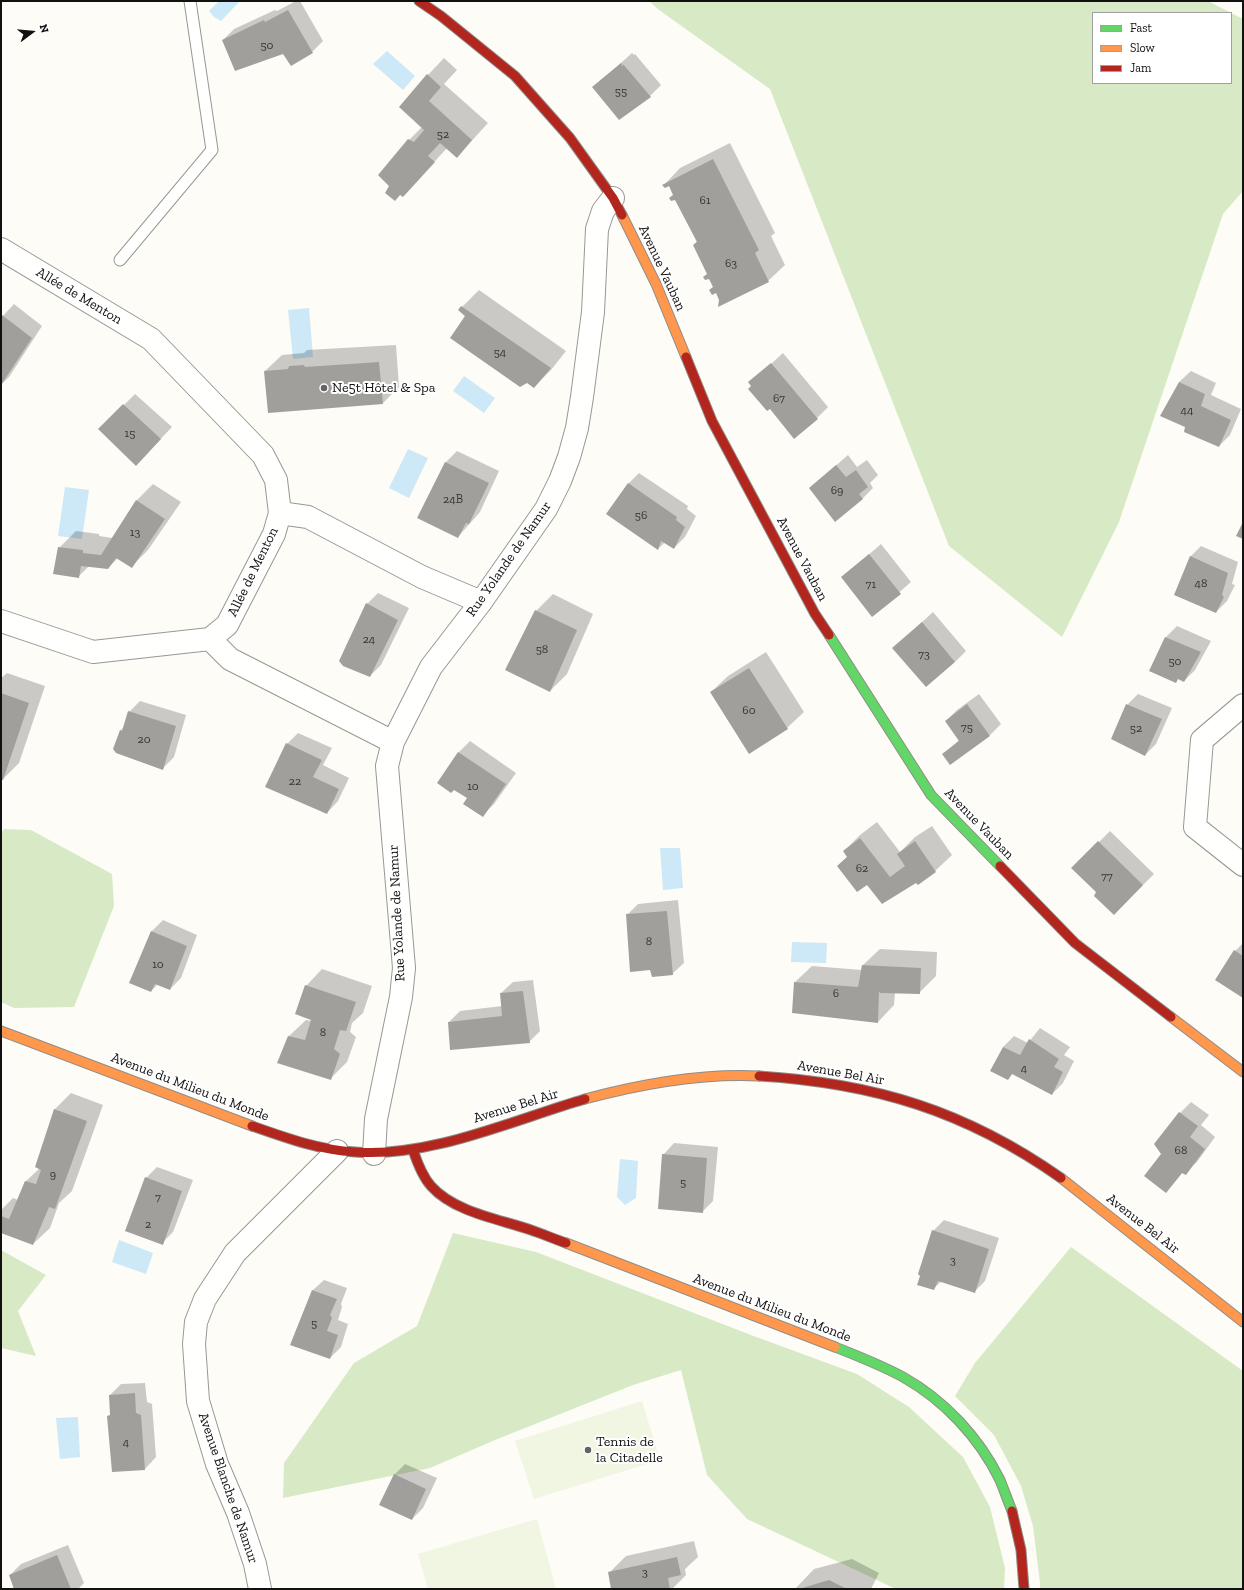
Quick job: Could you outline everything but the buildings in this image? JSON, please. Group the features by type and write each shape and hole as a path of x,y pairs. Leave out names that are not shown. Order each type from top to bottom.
{"street":[{"name":"Avenue Vauban","path":"419,1 442,16 515,76 570,138 613,198 656,284 712,421 815,614 931,795 1075,943 1243,1072"},
{"name":"Rue Yolande de Namur","path":"374,1154 376,1119 401,997 404,968 387,766 393,742 431,667 481,602 546,509 569,457 577,428 593,312 597,229 603,211 613,198"},
{"name":"Allée de Menton","path":"1,249 151,339 263,455 276,480 280,513 274,534 227,625 210,639"},
{"path":"280,513 308,517 422,577 481,602"},
{"path":"1,621 93,652 210,639 230,659 393,742"},
{"path":"1243,705 1202,740 1195,827 1243,866"},
{"name":"Avenue du Milieu du Monde","path":"1,1031 293,1141 337,1151 374,1154"},
{"name":"Avenue Bel Air","path":"374,1154 413,1150 460,1138 607,1093 665,1081 695,1077 754,1076 813,1080 850,1086 883,1094 950,1116 1017,1149 1067,1182 1243,1322"},
{"name":"Avenue du Milieu du Monde","path":"413,1150 424,1177 432,1187 449,1200 505,1223 531,1230 868,1360 892,1370 925,1391 963,1425 977,1441 997,1472 1010,1503 1018,1535 1023,1561 1024,1589"},
{"name":"Avenue Blanche de Namur","path":"260,1589 252,1556 238,1513 217,1464 198,1401 194,1344 196,1322 205,1299 235,1253 337,1151"}],"lane":[{"path":"120,260 212,150 190,1"}],"green space":[{"path":"649,1 1208,1 1229,12 1092,12 1092,84 1232,84 1232,13 1243,19 1243,191 1223,214 1119,522 1062,637 949,546 770,89 659,10"},
{"path":"4,829 31,830 112,874 114,906 74,1007 14,1008 1,1002 1,833"},
{"path":"453,1233 536,1252 751,1335 857,1374 909,1407 963,1457 990,1507 1005,1568 1004,1589 896,1589 747,1519 707,1475 681,1370 633,1385 495,1440 430,1468 283,1498 284,1463 354,1363 417,1326"},
{"path":"1071,1247 1243,1371 1243,1589 1040,1589 1033,1526 1021,1486 994,1435 955,1396 975,1363"},
{"path":"1,1250 46,1275 18,1311 36,1356 1,1348"},
{"name":"Tennis de la Citadelle","path":"642,1401 660,1460 534,1499 515,1441"},
{"path":"537,1519 556,1589 428,1589 418,1554"}],"water":[{"path":"219,1 240,1 221,21 214,17 209,11"},
{"path":"387,51 415,76 403,90 373,64"},
{"path":"309,308 313,357 293,359 288,310"},
{"path":"464,376 495,398 484,413 453,391"},
{"path":"408,449 428,458 409,498 389,488"},
{"path":"65,487 89,490 82,539 58,536"},
{"path":"660,848 680,848 683,888 663,890"},
{"path":"792,942 827,943 826,963 791,962"},
{"path":"620,1159 638,1161 636,1198 625,1205 617,1197"},
{"path":"119,1240 153,1253 146,1274 112,1262"},
{"path":"78,1417 80,1457 60,1459 56,1418"}],"traffic: fast":[{"path":"829,635 931,795 1000,866"},
{"path":"835,1347 903,1377 918,1386 946,1408 982,1449 1000,1480 1012,1511"}],"traffic: slow":[{"path":"622,215 656,284 686,357"},
{"path":"1171,1017 1243,1072"},
{"path":"1,1031 252,1126"},
{"path":"585,1099 649,1084 693,1078 715,1076 759,1076"},
{"path":"1061,1178 1243,1322"},
{"path":"566,1243 835,1347"}],"traffic: jam":[{"path":"419,1 441,16 515,76 570,138 613,198 622,215"},
{"path":"686,357 712,421 815,614 829,635"},
{"path":"1000,866 1075,943 1171,1017"},
{"path":"759,1076 841,1085 918,1104 954,1118 990,1135 1061,1178"},
{"path":"252,1126 290,1139 328,1149 355,1152 383,1152 412,1149 471,1136 585,1099"},
{"path":"413,1150 425,1178 441,1195 452,1202 478,1214 531,1230 566,1243"},
{"path":"1012,1511 1021,1550 1024,1589"}],"place":[{"name":"Ne5t Hôtel & Spa","path":"324,388"},
{"name":"Tennis de la Citadelle","path":"588,1450"}]}
